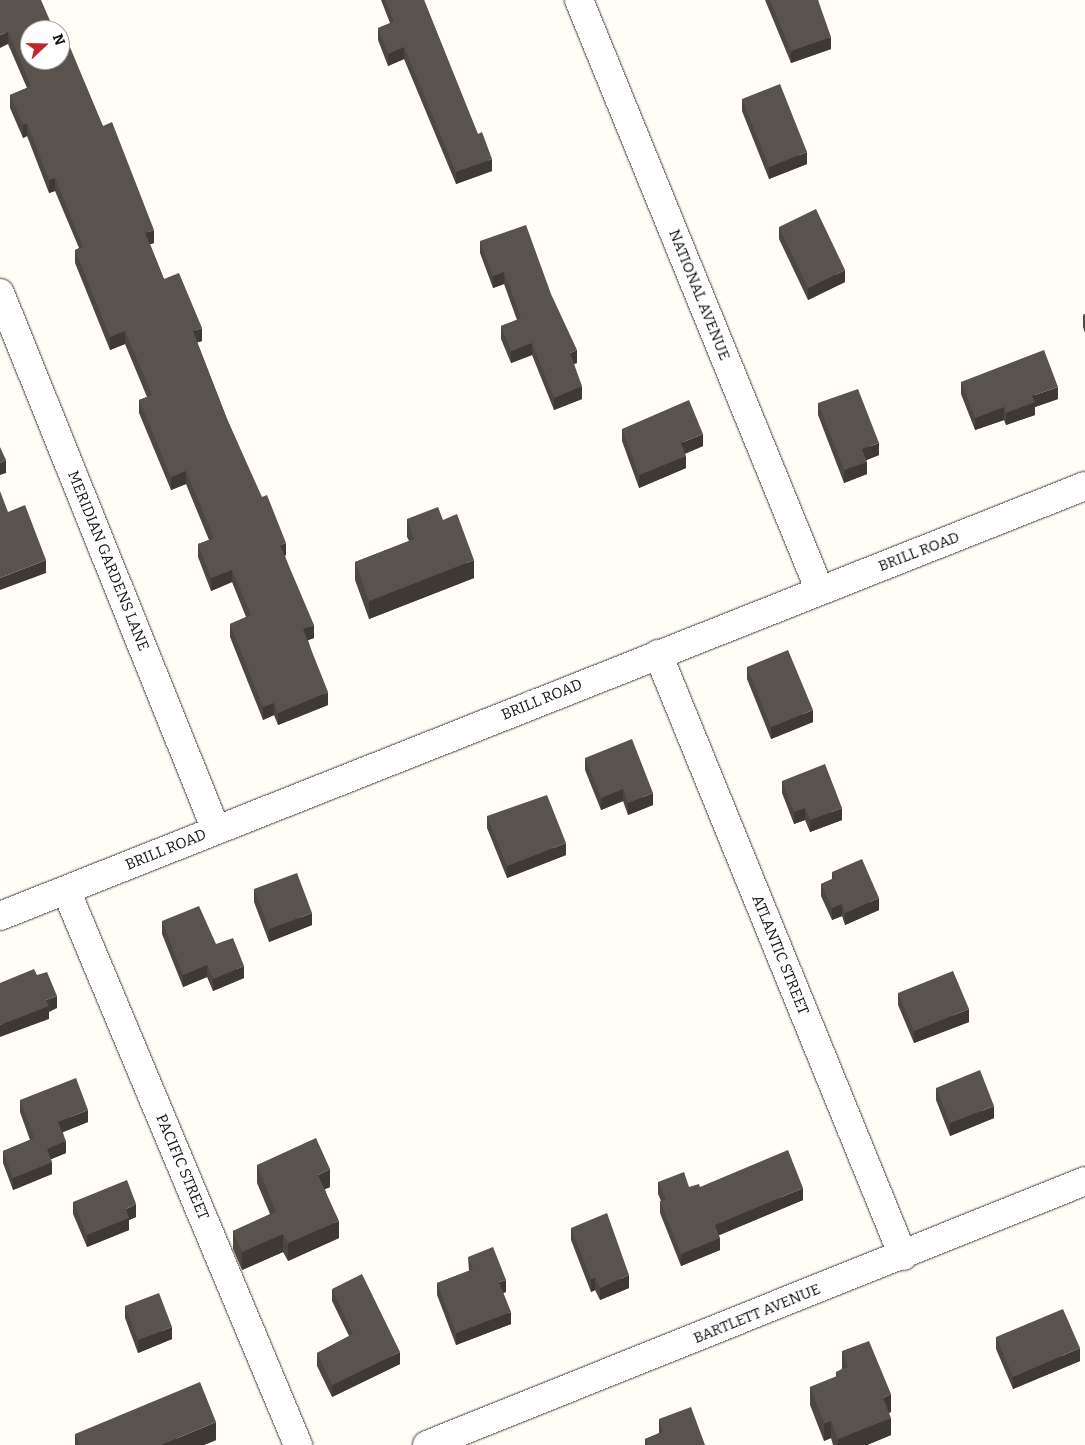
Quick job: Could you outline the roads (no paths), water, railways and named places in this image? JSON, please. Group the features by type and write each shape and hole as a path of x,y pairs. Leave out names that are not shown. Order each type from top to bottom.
{"street":[{"name":"NATIONAL AVENUE","path":"579,0 820,591"},
{"name":"MERIDIAN GARDENS LANE","path":"0,293 216,830"},
{"name":"BRILL ROAD","path":"0,916 1085,486"},
{"name":"ATLANTIC STREET","path":"658,654 903,1256"},
{"name":"PACIFIC STREET","path":"66,890 298,1445"},
{"name":"BARTLETT AVENUE","path":"427,1445 903,1256 1085,1181"}]}
